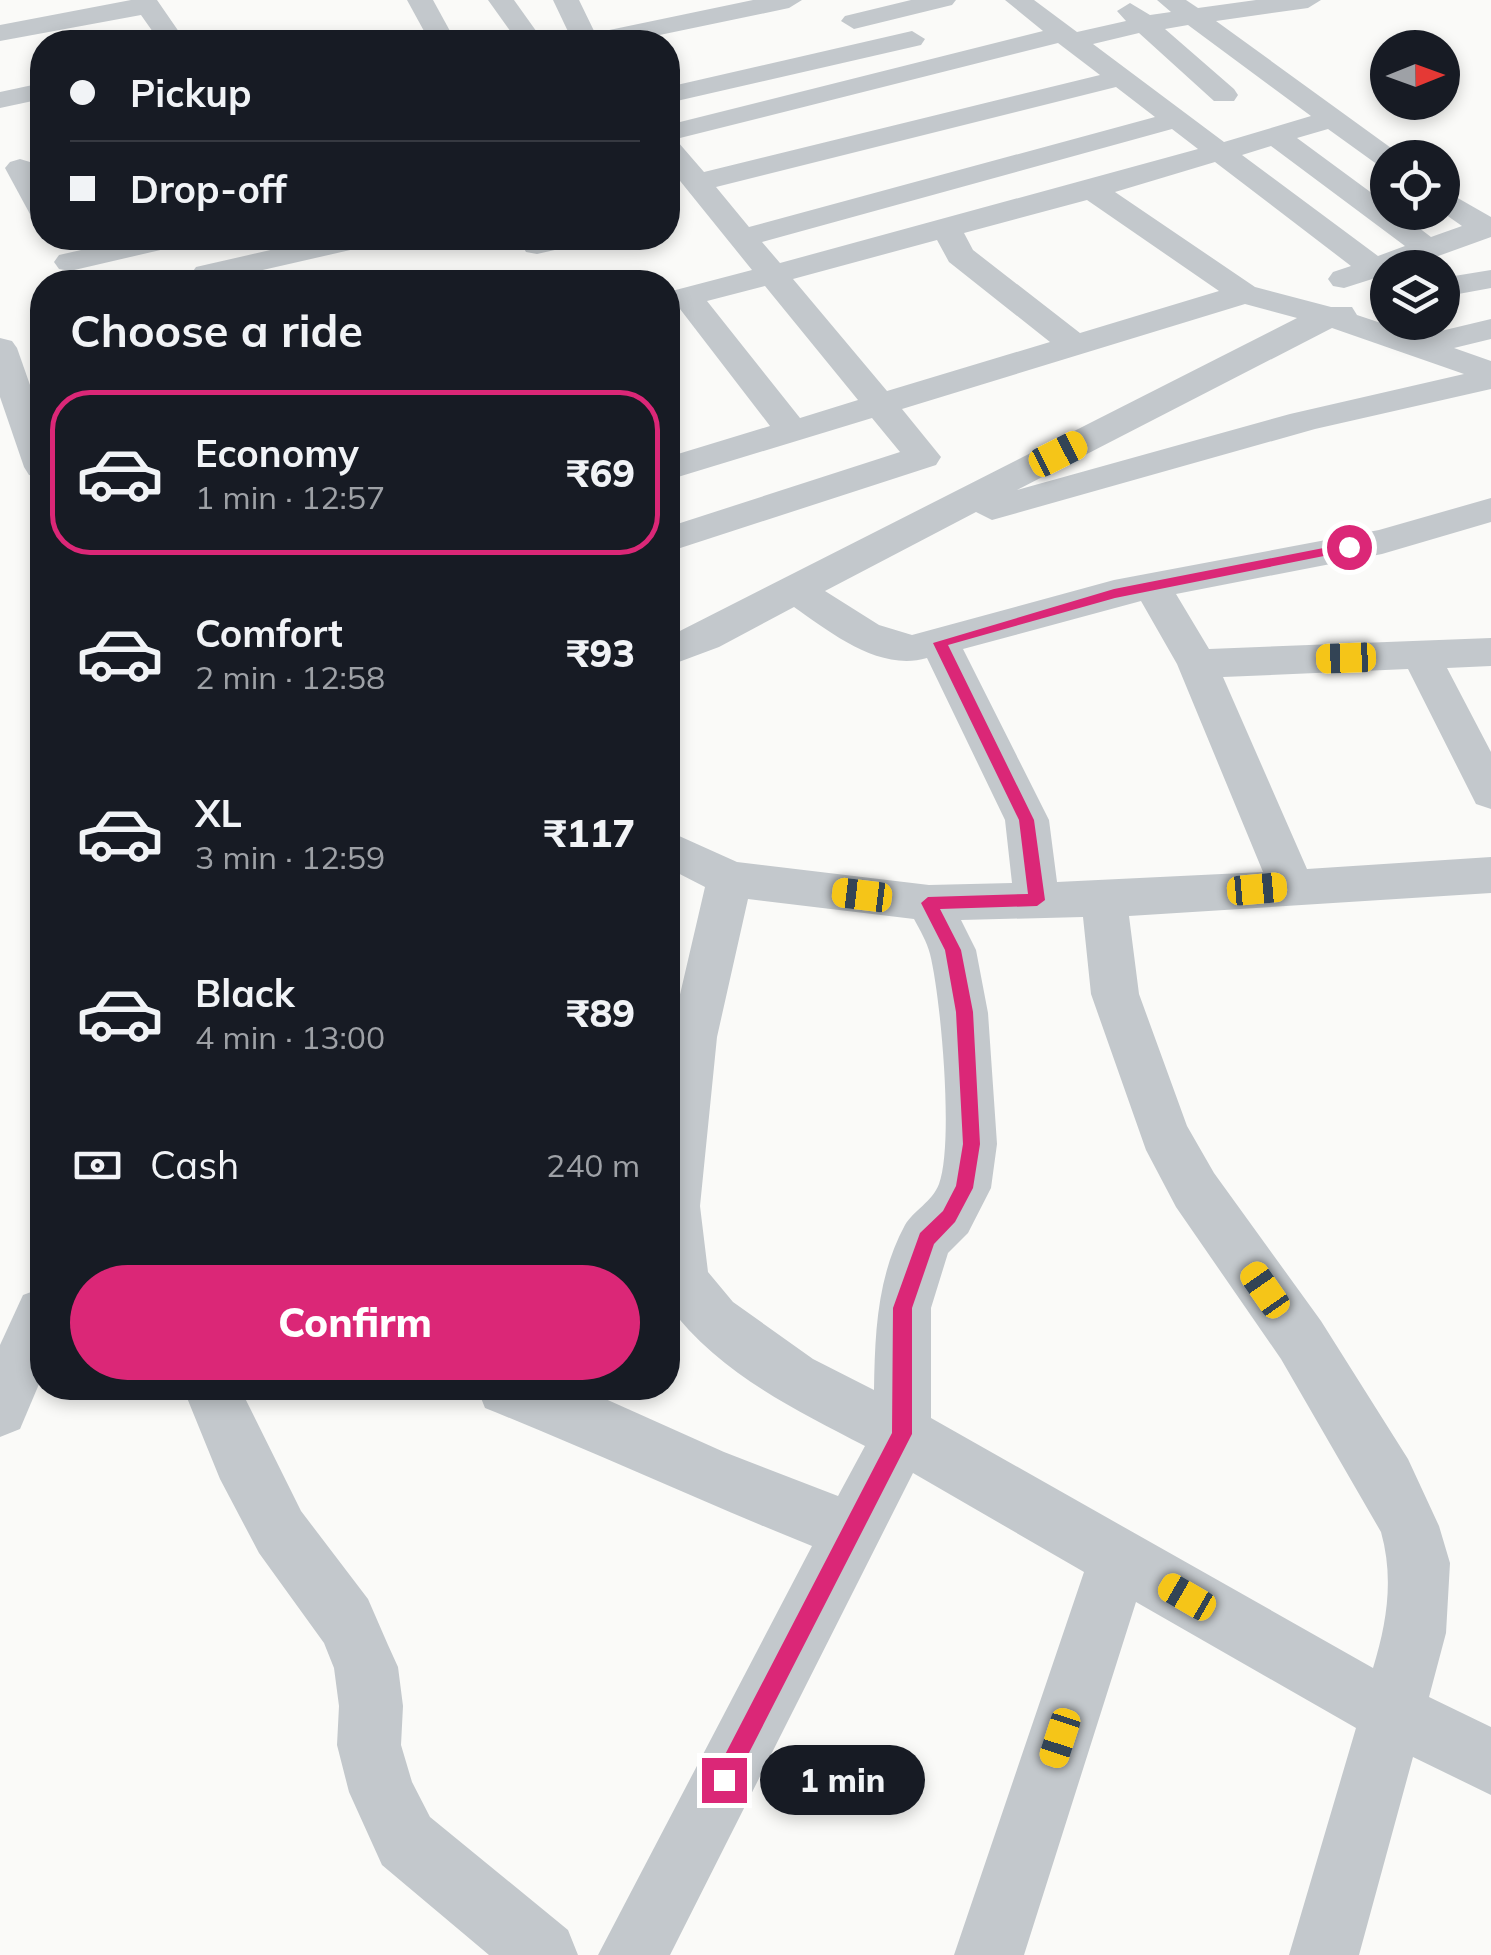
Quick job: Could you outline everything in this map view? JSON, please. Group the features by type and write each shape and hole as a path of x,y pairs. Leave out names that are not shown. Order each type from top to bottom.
{"street":[{"path":"420,0 436,30"},
{"path":"501,0 522,30"},
{"path":"566,0 582,30"},
{"path":"646,30 788,0"},
{"path":"833,26 943,0"},
{"path":"1118,0 1224,95"},
{"path":"681,171 1066,37 1144,24 1180,9 1296,1"},
{"path":"0,32 146,3 165,30"},
{"path":"994,20 1025,6 1370,275"},
{"path":"1180,9 1370,146"},
{"path":"680,92 937,34"},
{"path":"681,171 1119,78"},
{"path":"742,238 1168,115 1224,95 1280,82"},
{"path":"0,100 30,94"},
{"path":"680,298 1092,190 1331,118"},
{"path":"1274,136 1428,249 1488,228"},
{"path":"680,536 924,457 742,238 681,171"},
{"path":"1092,190 1244,294 1332,316 1422,346 1491,376"},
{"path":"1460,210 1488,228"},
{"path":"946,228 960,254 1077,346"},
{"path":"69,261 118,250"},
{"path":"238,270 315,250"},
{"path":"1460,285 1491,279"},
{"path":"1282,302 1370,286"},
{"path":"680,646 1302,327 1332,316 1370,291"},
{"path":"680,465 1244,294"},
{"path":"680,302 793,432"},
{"path":"1422,346 1491,329"},
{"path":"0,348 30,434"},
{"path":"919,526 1083,486 1395,394 1491,376"},
{"path":"0,460 30,466"},
{"path":"796,590 860,634 886,646 912,649 1152,586 1382,542 1490,512"},
{"path":"1152,586 1197,664 1292,886"},
{"path":"940,643 1027,820 1037,900"},
{"path":"1197,664 1491,652"},
{"path":"1420,654 1491,793"},
{"path":"680,854 730,879 928,903 1104,898 1491,875"},
{"path":"680,1150 692,1037 730,879"},
{"path":"1104,898 1115,994 1164,1134 1195,1190 1311,1356 1388,1480 1409,1526 1420,1563 1414,1633 1324,1955"},
{"path":"633,1955 902,1434 903,1308 926,1239 949,1216 964,1188 972,1144 964,1012 953,950 928,903"},
{"path":"680,1262 682,1281 713,1321 793,1379 902,1434 1392,1712 1491,1762"},
{"path":"1,1405 30,1341"},
{"path":"216,1400 280,1532 346,1621 366,1666 371,1706 368,1745 382,1792 406,1841 544,1955"},
{"path":"541,1400 711,1476 852,1532"},
{"path":"990,1955 1119,1558"}],"route":[{"path":"724,1780 902,1434 903,1308 912,1271 926,1239 949,1216 964,1188 972,1144 964,1012 953,950 928,903 1037,900 1027,820 940,643 1114,593 1349,547"}]}
